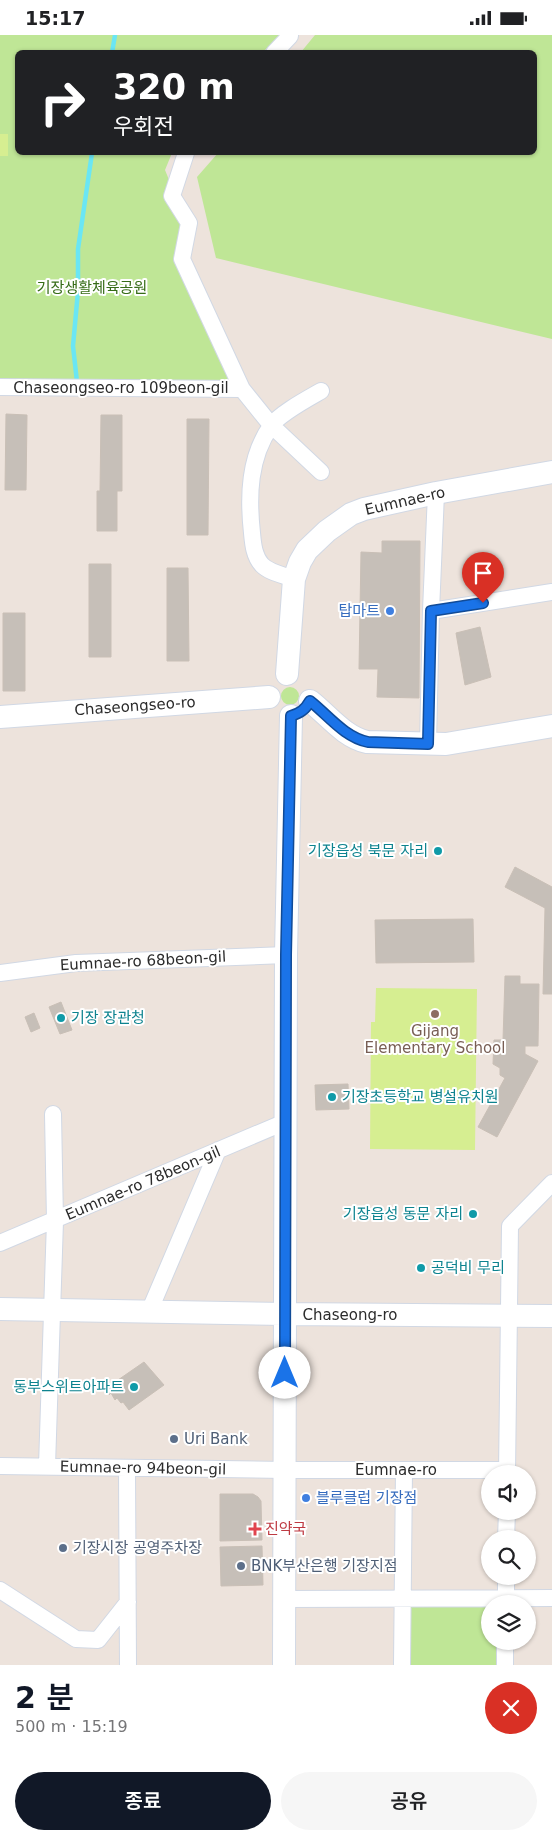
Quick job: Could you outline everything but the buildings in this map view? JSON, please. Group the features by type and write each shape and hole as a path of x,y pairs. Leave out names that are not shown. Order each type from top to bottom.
{"main road":[{"name":"Eumnae-ro","path":"287,674 294,579 307,550 340,520 364,509 436,493 552,473"},
{"path":"287,674 296,674 303,679 310,691 310,701 306,709 299,714 291,716 282,715 274,710 270,702 269,692 280,677 287,674"},
{"name":"Chaseongseo-ro","path":"0,717 270,697"},
{"path":"310,701 340,728 359,740 368,742 428,744 463,742 552,726"},
{"path":"284,1665 286,955 291,716"},
{"name":"Chaseong-ro","path":"0,1309 552,1316"}],"street":[{"path":"277,50 290,36"},
{"path":"185,155 172,196 189,223 182,259 242,389 272,425 321,473"},
{"name":"Chaseongseo-ro 109beon-gil","path":"0,387 242,389"},
{"path":"294,579 263,566 257,557 253,546 250,518 252,472 256,454 272,425 291,409 321,391"},
{"path":"428,744 436,493"},
{"path":"431,611 552,592"},
{"name":"Eumnae-ro 68beon-gil","path":"0,973 76,963 286,955"},
{"path":"47,1466 54,1221 53,1114"},
{"name":"Eumnae-ro 78beon-gil","path":"0,1243 285,1122"},
{"path":"149,1312 218,1150"},
{"path":"507,1465 510,1226 552,1183"},
{"name":"Eumnae-ro 94beon-gil","path":"0,1466 285,1470"},
{"path":"128,1468 128,1665"},
{"name":"Eumnae-ro","path":"285,1470 481,1471"},
{"path":"402,1665 404,1470"},
{"path":"0,1591 76,1639 98,1640 128,1602"},
{"path":"284,1599 402,1598 481,1600"},
{"path":"536,1599 552,1598"},
{"path":"505,1650 505,1665"}],"green space":[{"name":"기장생활체육공원","path":"0,35 280,35 265,50 15,50 15,155 171,155 165,170 183,214 175,253 230,383 0,381"},
{"path":"315,35 552,35 552,339 216,258 197,177 216,155 537,155 537,50 303,50"},
{"path":"0,134 8,134 8,156 0,156"},
{"path":"290,687 296,690 299,696 296,702 290,705 284,702 281,696 284,690"},
{"path":"376,988 477,989 475,1150 370,1149 371,1022 375,1022"},
{"path":"415,1603 481,1604 481,1650 500,1650 500,1665 406,1665 405,1613"}],"waterway":[{"path":"112,50 115,35"},
{"path":"77,382 73,346 78,291 78,249 92,155"}],"place":[{"name":"탑마트","path":"390,611"},
{"name":"기장읍성 북문 자리","path":"438,851"},
{"name":"Gijang Elementary School","path":"435,1014"},
{"name":"기장 장관청","path":"61,1018"},
{"name":"기장초등학교 병설유치원","path":"332,1097"},
{"name":"기장읍성 동문 자리","path":"473,1214"},
{"name":"공덕비 무리","path":"421,1268"},
{"name":"동부스위트아파트","path":"134,1387"},
{"name":"Uri Bank","path":"174,1439"},
{"name":"블루클럽 기장점","path":"306,1498"},
{"name":"진약국","path":"255,1529"},
{"name":"기장시장 공영주차장","path":"63,1548"},
{"name":"BNK부산은행 기장지점","path":"241,1566"}],"route":[{"path":"285,1373 286,955 291,716 299,714 306,709 310,701 327,714 340,728 359,740 428,744 431,611 483,603"}]}
